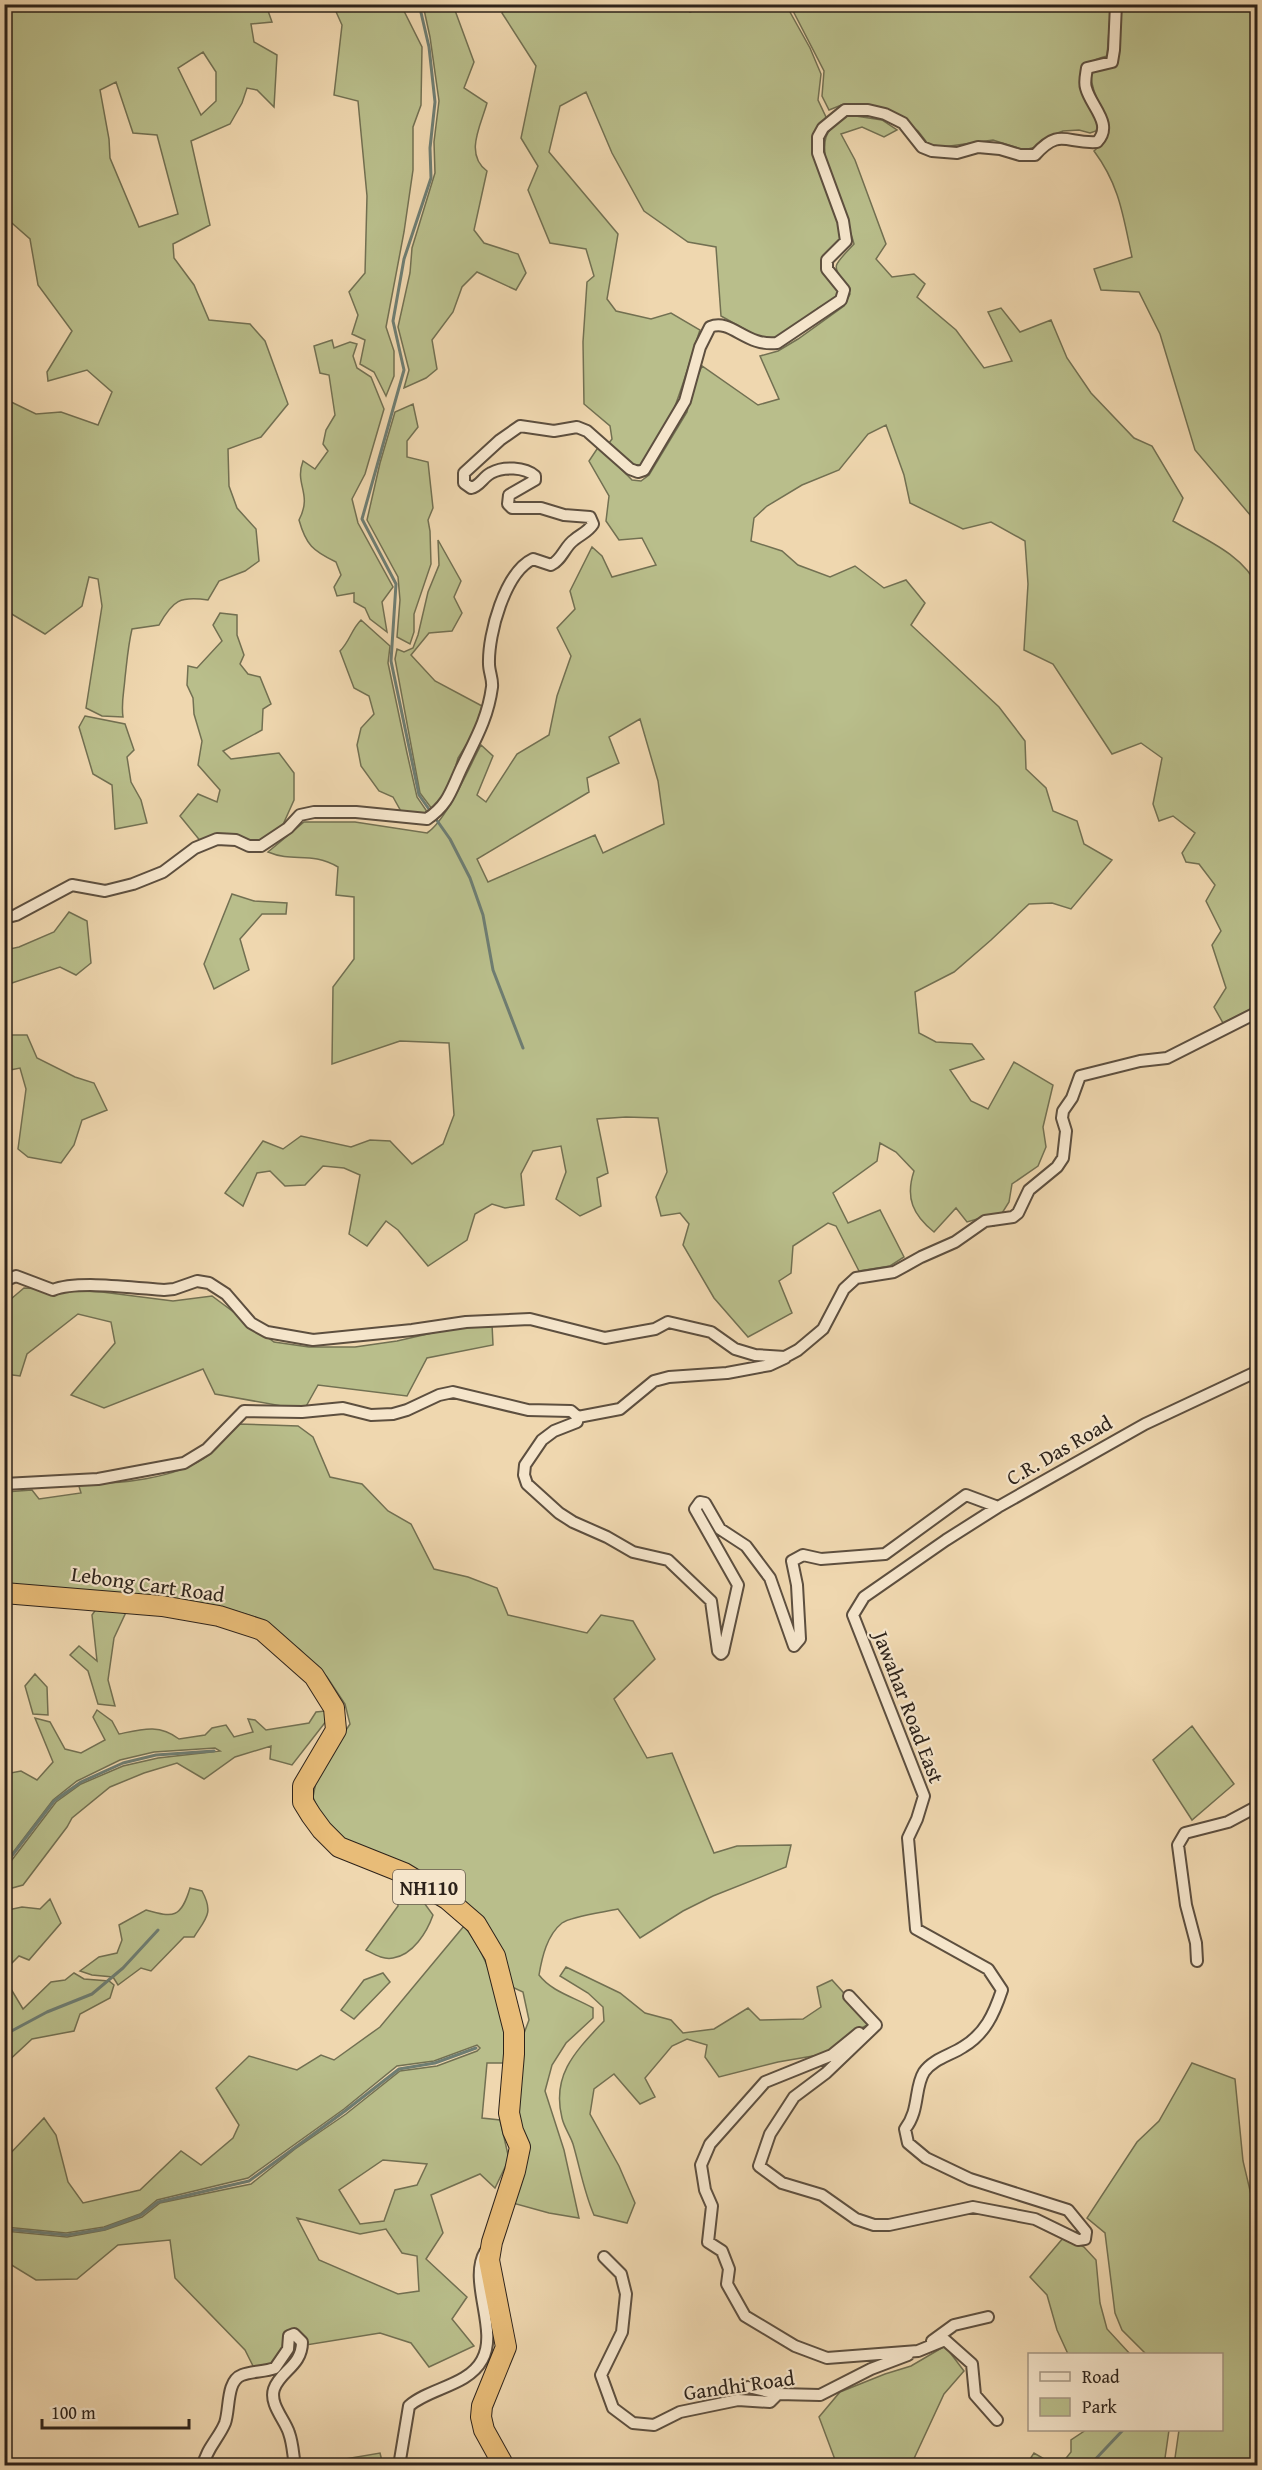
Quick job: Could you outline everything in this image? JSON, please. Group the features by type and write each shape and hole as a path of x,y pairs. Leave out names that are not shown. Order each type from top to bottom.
{"highway":[{"name":"Lebong Cart Road","path":"4,1593 162,1606 219,1616 262,1630 314,1676 334,1708 336,1730 303,1786 303,1802 311,1815 322,1830 339,1846 404,1873 447,1899 476,1924 495,1956 513,2031 514,2054 509,2113 520,2147 489,2259 506,2347 482,2406 481,2417 484,2430 504,2466"}],"street":[{"path":"4,918 16,915 72,885 105,891 133,884 163,872 195,848 217,839 236,840 249,846 261,846 288,828 300,815 307,813 356,812 427,819 441,810 480,734 492,684 489,663 496,615 515,573 523,563 533,559 551,565 555,563 572,540 586,532 593,524 591,517 585,515 564,515 541,508 512,508 508,504 509,495 535,480 535,476 528,471 496,470 477,487 471,488 464,483 464,473 500,440 520,426 554,431 577,427 597,439 630,469 638,472 644,470 685,401 700,347 710,327 718,324 727,326 752,341 765,345 777,343 841,300 844,290 827,269 827,260 846,241 843,221 818,153 818,137 822,128 845,110 868,110 903,123 922,147 932,151 957,153 978,147 1000,149 1020,155 1035,155 1044,144 1059,138 1085,143 1097,142 1102,136 1103,122 1086,88 1085,76 1087,68 1112,62 1116,4"},
{"path":"4,1484 98,1479 184,1463 207,1449 244,1411 302,1412 343,1408 371,1415 393,1414 439,1395 453,1392 528,1410 571,1412 578,1418 620,1409 654,1381 669,1377 727,1373 770,1365 798,1350 823,1329 844,1289 856,1278 894,1272 955,1242 985,1221 1013,1217 1018,1213 1029,1190 1057,1167 1063,1158 1066,1131 1062,1118 1063,1112 1072,1098 1080,1076 1140,1061 1167,1058 1257,1012"},
{"path":"4,1281 16,1276 53,1290 63,1286 164,1290 197,1281 209,1283 226,1294 251,1323 267,1332 313,1340 466,1322 530,1319 605,1338 655,1329 668,1322 711,1332 735,1349 755,1355 785,1358"},
{"name":"C.R. Das Road","path":"578,1418 577,1422 554,1431 542,1440 525,1465 524,1475 527,1484 559,1513 573,1522 633,1552 668,1560 711,1601 718,1651 721,1654 738,1585 695,1509 700,1502 705,1503 720,1529 746,1546 770,1578 794,1646 800,1639 792,1561 803,1555 821,1559 885,1554 966,1495 998,1507 1145,1424 1257,1371"},
{"name":"Jawahar Road East","path":"876,2025 826,2073 794,2097 770,2134 759,2166 782,2183 822,2195 856,2219 874,2225 973,2207 1035,2219 1078,2240 1085,2239 1086,2232 1068,2210 970,2180 926,2158 908,2143 905,2129 913,2119 923,2073 934,2062 965,2046 986,2028 1002,1990 988,1969 916,1929 908,1838 924,1796 852,1615 864,1597 998,1507"},
{"path":"1197,1961 1196,1943 1186,1905 1178,1845 1185,1833 1228,1822 1257,1806"},
{"path":"849,1996 876,2025 855,2035 832,2055 765,2082 710,2144 701,2165 705,2190 712,2206 708,2242 722,2251 729,2269 727,2284 745,2316 795,2346 827,2358 918,2351 945,2340 972,2364 975,2395 997,2420"},
{"path":"399,2466 409,2406 467,2374 482,2360 486,2340 485,2309 479,2270 483,2255 492,2242"},
{"name":"Gandhi Road","path":"604,2258 621,2274 626,2294 622,2332 601,2375 613,2408 633,2423 654,2425 680,2412 738,2400 770,2402 778,2394 820,2395 871,2369 918,2351 954,2325 988,2318"},
{"path":"203,2466 211,2445 225,2423 229,2396 236,2380 242,2375 275,2368 288,2349 289,2336 294,2334 302,2342 301,2353 295,2364 278,2382 273,2393 274,2403 289,2431 295,2466"},
{"path":"748,2387 778,2394"}],"green space":[{"path":"5,4 266,5 272,22 251,24 254,42 277,55 274,107 257,90 247,88 242,103 230,124 191,141 210,225 173,244 174,258 194,285 209,320 250,324 265,341 288,404 261,437 228,449 229,486 237,508 256,529 259,561 245,571 219,581 208,600 190,599 178,602 173,605 159,625 132,629 122,707 123,717 102,716 86,708 102,606 98,579 89,577 82,606 45,634 5,610 5,399 36,414 61,412 98,425 112,392 87,370 48,381 47,372 72,331 38,285 30,239 5,217","holes":["203,52 216,72 216,101 201,115 178,68","116,82 133,133 157,135 178,214 139,227 110,158 100,90"]},
{"path":"504,4 677,4 690,12 713,5 786,5 810,48 821,74 818,100 826,117 814,139 841,226 843,242 824,260 838,289 838,297 818,308 789,332 770,339 755,335 721,316 716,247 688,242 644,211 612,153 586,92 560,106 549,152 618,234 607,299 616,311 651,319 671,313 700,330 668,422 649,455 636,469 609,443 612,439 610,426 584,404 583,342 587,282 594,276 586,249 550,243 528,190 538,166 521,138 536,66 502,13"},
{"path":"333,5 404,5 404,11 422,47 421,105 413,127 413,170 386,327 394,351 394,376 386,396 374,372 360,364 365,340 352,334 358,315 349,292 365,273 367,196 358,101 334,95 342,25"},
{"path":"423,5 453,5 474,62 464,88 487,103 475,148 480,164 487,171 474,230 484,243 518,254 526,273 516,290 477,272 462,287 453,312 432,340 437,369 426,378 404,388 409,370 398,327 410,273 412,248 435,173 434,142 439,101"},
{"path":"790,5 1111,5 1107,56 1093,61 1085,67 1081,75 1084,92 1099,123 1096,131 1090,133 1079,130 1063,131 1052,135 1036,147 1024,150 993,140 943,147 928,144 918,131 900,117 862,105 844,104 829,110 822,96 824,71"},
{"path":"1121,5 1257,5 1257,516 1251,516 1195,450 1160,334 1139,292 1101,290 1094,269 1132,257 1115,189 1094,151 1103,142 1107,124 1092,85 1091,74 1118,55"},
{"path":"849,115 882,120 897,130 884,137 862,127 841,134 855,160 886,244 876,259 892,277 914,274 925,284 917,297 956,330 984,368 1012,361 988,312 1001,308 1020,332 1051,320 1067,358 1091,393 1134,438 1152,446 1183,498 1173,521 1222,548 1252,576 1258,588 1257,1006 1223,1023 1214,1007 1226,988 1212,945 1221,931 1206,901 1215,885 1199,864 1186,862 1182,853 1195,833 1173,816 1159,821 1153,804 1162,758 1141,743 1112,754 1053,664 1024,650 1028,584 1025,541 991,522 963,529 910,503 904,475 886,425 868,434 839,470 802,485 767,506 754,518 751,541 782,551 798,565 830,577 855,566 884,588 906,580 925,603 911,625 999,707 1025,741 1026,769 1046,788 1053,811 1077,821 1084,844 1112,860 1071,909 1052,903 1029,904 954,972 915,992 919,1033 936,1042 972,1044 984,1059 950,1070 971,1101 988,1109 1014,1062 1053,1085 1043,1127 1046,1147 1038,1166 1012,1184 1009,1202 994,1226 977,1219 967,1222 956,1208 934,1232 921,1219 913,1205 910,1190 914,1171 896,1152 880,1143 877,1161 833,1193 848,1223 880,1210 904,1257 890,1266 859,1271 836,1226 828,1223 793,1246 791,1273 779,1281 792,1313 748,1337 714,1298 683,1245 689,1224 680,1213 661,1216 656,1197 667,1172 658,1118 597,1119 608,1173 597,1178 601,1206 580,1216 556,1199 566,1172 561,1146 533,1151 521,1174 524,1205 505,1208 492,1204 475,1214 467,1240 428,1266 398,1230 386,1221 367,1246 349,1234 360,1175 344,1168 323,1166 305,1185 285,1186 270,1171 257,1173 243,1206 225,1193 263,1141 283,1149 301,1136 351,1147 370,1140 390,1141 412,1164 443,1144 454,1115 449,1043 400,1041 332,1064 333,987 354,959 354,897 336,895 338,867 319,859 286,857 268,852 304,822 355,822 427,833 450,805 481,745 493,756 477,795 486,802 517,754 549,735 557,696 571,656 557,628 575,609 570,591 592,547 602,556 612,577 656,565 642,538 619,540 606,521 609,496 589,461 599,446 632,480 641,481 649,475 687,412 692,389 702,366 758,405 779,399 760,356 778,351 798,339 844,306 850,294 836,267 854,244 829,175 825,148 826,137 830,130","holes":["640,719 658,781 664,824 603,853 595,835 488,882 477,859 589,792 587,778 619,763 609,737"]},
{"path":"332,340 334,348 350,342 357,344 353,356 357,368 371,377 384,409 365,474 352,499 358,523 393,587 382,602 387,632 370,619 365,608 354,602 354,593 337,596 334,587 341,575 336,562 312,546 304,536 299,520 304,503 301,477 303,461 315,469 328,451 323,444 326,430 335,415 329,375 320,373 314,346"},
{"path":"413,404 418,427 407,441 407,457 428,462 433,508 428,520 431,564 414,614 414,632 410,644 397,637 400,600 398,577 367,520 395,412"},
{"path":"438,540 461,581 454,597 462,613 452,631 429,633 411,655 435,681 482,706 476,729 458,758 449,789 440,804 432,809 420,793 395,659 397,649 404,652 413,648 418,635 428,592 439,565"},
{"path":"220,613 237,615 237,635 244,655 240,664 248,674 260,677 271,704 263,709 262,730 223,751 231,759 279,753 294,773 294,800 281,829 256,844 202,843 180,816 198,794 217,802 220,790 198,765 202,741 194,714 193,698 187,685 188,666 197,668 222,641 213,625"},
{"path":"361,620 390,646 388,663 417,797 428,813 423,817 402,813 393,797 379,791 361,766 357,745 361,728 374,714 369,696 354,688 340,651"},
{"path":"85,716 125,724 134,750 127,757 131,782 141,800 147,823 115,829 112,785 93,774 79,727"},
{"path":"232,894 254,901 287,903 286,914 262,914 240,939 249,970 214,989 204,964"},
{"path":"69,912 87,921 91,963 76,975 60,967 12,983 5,982 5,950 19,947 54,932"},
{"path":"4,1035 27,1035 37,1058 75,1077 94,1083 107,1110 82,1120 74,1145 61,1163 28,1157 18,1149 26,1089 20,1068 5,1071"},
{"path":"24,1288 102,1292 173,1301 212,1296 274,1342 309,1347 355,1347 397,1341 467,1325 492,1324 493,1345 427,1358 407,1396 318,1385 304,1410 215,1394 203,1369 104,1408 71,1395 115,1343 111,1322 78,1314 27,1354 20,1376 5,1374 5,1304"},
{"path":"237,1424 298,1426 313,1437 330,1477 362,1484 388,1511 411,1524 434,1569 468,1577 497,1588 508,1615 587,1633 601,1615 633,1621 655,1659 614,1699 647,1758 672,1753 714,1853 737,1846 791,1845 786,1867 713,1896 683,1911 640,1938 618,1909 566,1921 552,1934 539,1975 557,1990 593,2008 593,2018 566,2043 552,2065 545,2091 564,2150 579,2218 549,2213 509,2202 523,2036 529,2020 523,1992 512,1987 478,1922 346,1843 320,1815 313,1797 318,1772 350,1724 345,1704 327,1677 299,1649 255,1617 232,1610 5,1587 5,1492 32,1490 39,1499 81,1493 78,1483 110,1483 164,1475 196,1463 209,1455"},
{"path":"99,1605 127,1610 114,1638 108,1680 115,1706 98,1704 88,1671 70,1655 79,1646 97,1661 92,1615"},
{"path":"35,1674 47,1687 48,1715 33,1714 25,1686"},
{"path":"97,1710 112,1721 119,1734 150,1729 165,1731 179,1739 205,1735 212,1728 226,1725 234,1737 253,1732 248,1719 255,1720 266,1730 309,1723 316,1712 325,1711 327,1720 292,1765 270,1759 271,1746 235,1757 204,1779 177,1763 110,1787 72,1818 23,1885 5,1890 5,1869 56,1802 81,1784 123,1766 158,1758 220,1751 215,1748 154,1752 120,1760 77,1781 53,1800 5,1863 5,1774 21,1771 37,1780 53,1762 35,1718 50,1722 65,1749 81,1753 105,1740 93,1717"},
{"path":"1192,1726 1234,1784 1192,1820 1153,1760"},
{"path":"396,1883 414,1889 433,1915 423,1935 413,1948 400,1956 386,1958 366,1950 398,1906"},
{"path":"190,1888 202,1891 206,1899 208,1910 205,1920 194,1937 184,1937 151,1971 141,1968 118,1985 113,1977 80,1971 99,1957 117,1953 122,1940 119,1925 146,1910 163,1914 175,1913 183,1905"},
{"path":"50,1899 61,1923 29,1960 19,1956 5,1970 5,1908 8,1910 22,1907 40,1909"},
{"path":"464,1926 483,1956 490,1973 504,2027 506,2063 487,2063 482,2118 500,2120 509,2159 495,2188 480,2174 431,2195 443,2233 426,2259 467,2297 452,2319 474,2346 429,2367 411,2343 380,2333 306,2345 295,2332 275,2365 255,2370 245,2350 175,2278 170,2240 118,2245 77,2279 36,2280 5,2261 5,2231 67,2237 105,2230 142,2217 160,2203 251,2184 400,2071 437,2066 480,2048 477,2045 434,2061 397,2066 344,2109 248,2178 157,2200 140,2214 104,2227 66,2233 5,2227 5,2159 44,2118 56,2135 68,2182 83,2203 140,2190 181,2151 201,2165 233,2138 239,2125 216,2088 249,2056 297,2070 321,2055 334,2060 380,2027","holes":["383,2160 427,2164 417,2185 395,2190 384,2221 360,2224 339,2190","297,2218 360,2234 386,2229 402,2253 417,2256 419,2291 398,2294 319,2260"]},
{"path":"566,1967 620,1993 645,2013 671,2020 683,2033 714,2029 748,2008 760,2020 803,2019 821,2007 817,1987 832,1980 871,2023 852,2033 830,2053 778,2062 719,2077 705,2057 707,2045 687,2039 672,2046 645,2078 655,2097 640,2104 614,2074 594,2089 590,2114 619,2166 635,2203 627,2223 594,2215 573,2144 562,2118 560,2088 563,2076 584,2042 604,2021 603,2007 588,1993 560,1976"},
{"path":"74,1973 84,1979 109,1981 114,1985 110,1998 80,2014 74,2031 32,2039 5,2064 5,1979 23,2009 51,1982 65,1980"},
{"path":"383,1973 390,1982 354,2019 341,2010 364,1980"},
{"path":"1192,2063 1235,2079 1243,2161 1258,2224 1257,2465 1174,2465 1179,2431 1223,2431 1223,2353 1145,2353 1122,2330 1115,2313 1105,2233 1087,2218 1137,2142 1159,2121"},
{"path":"1064,2237 1084,2247 1096,2260 1100,2303 1107,2329 1129,2353 1068,2353 1057,2330 1047,2295 1030,2277"},
{"path":"945,2346 964,2371 944,2394 911,2465 837,2465 819,2417 840,2392 911,2366"},
{"path":"1084,2431 1169,2431 1164,2465 1026,2465 1034,2453 1051,2463 1063,2462 1071,2452 1071,2440"},
{"path":"380,2453 383,2465 328,2465 328,2462"}],"waterway":[{"path":"419,4 429,47 435,102 430,148 431,178 404,259 393,321 404,370 362,519 396,584 391,661 419,795 450,839 470,878 483,915 493,970 523,1048"},
{"path":"4,1866 54,1801 81,1782 123,1763 156,1755 214,1751"},
{"path":"4,2035 47,2012 92,1994 123,1968 158,1930"},
{"path":"4,2229 67,2235 104,2229 141,2215 158,2202 249,2181 399,2069 435,2063 476,2048"},
{"path":"1089,2466 1122,2431"}]}
